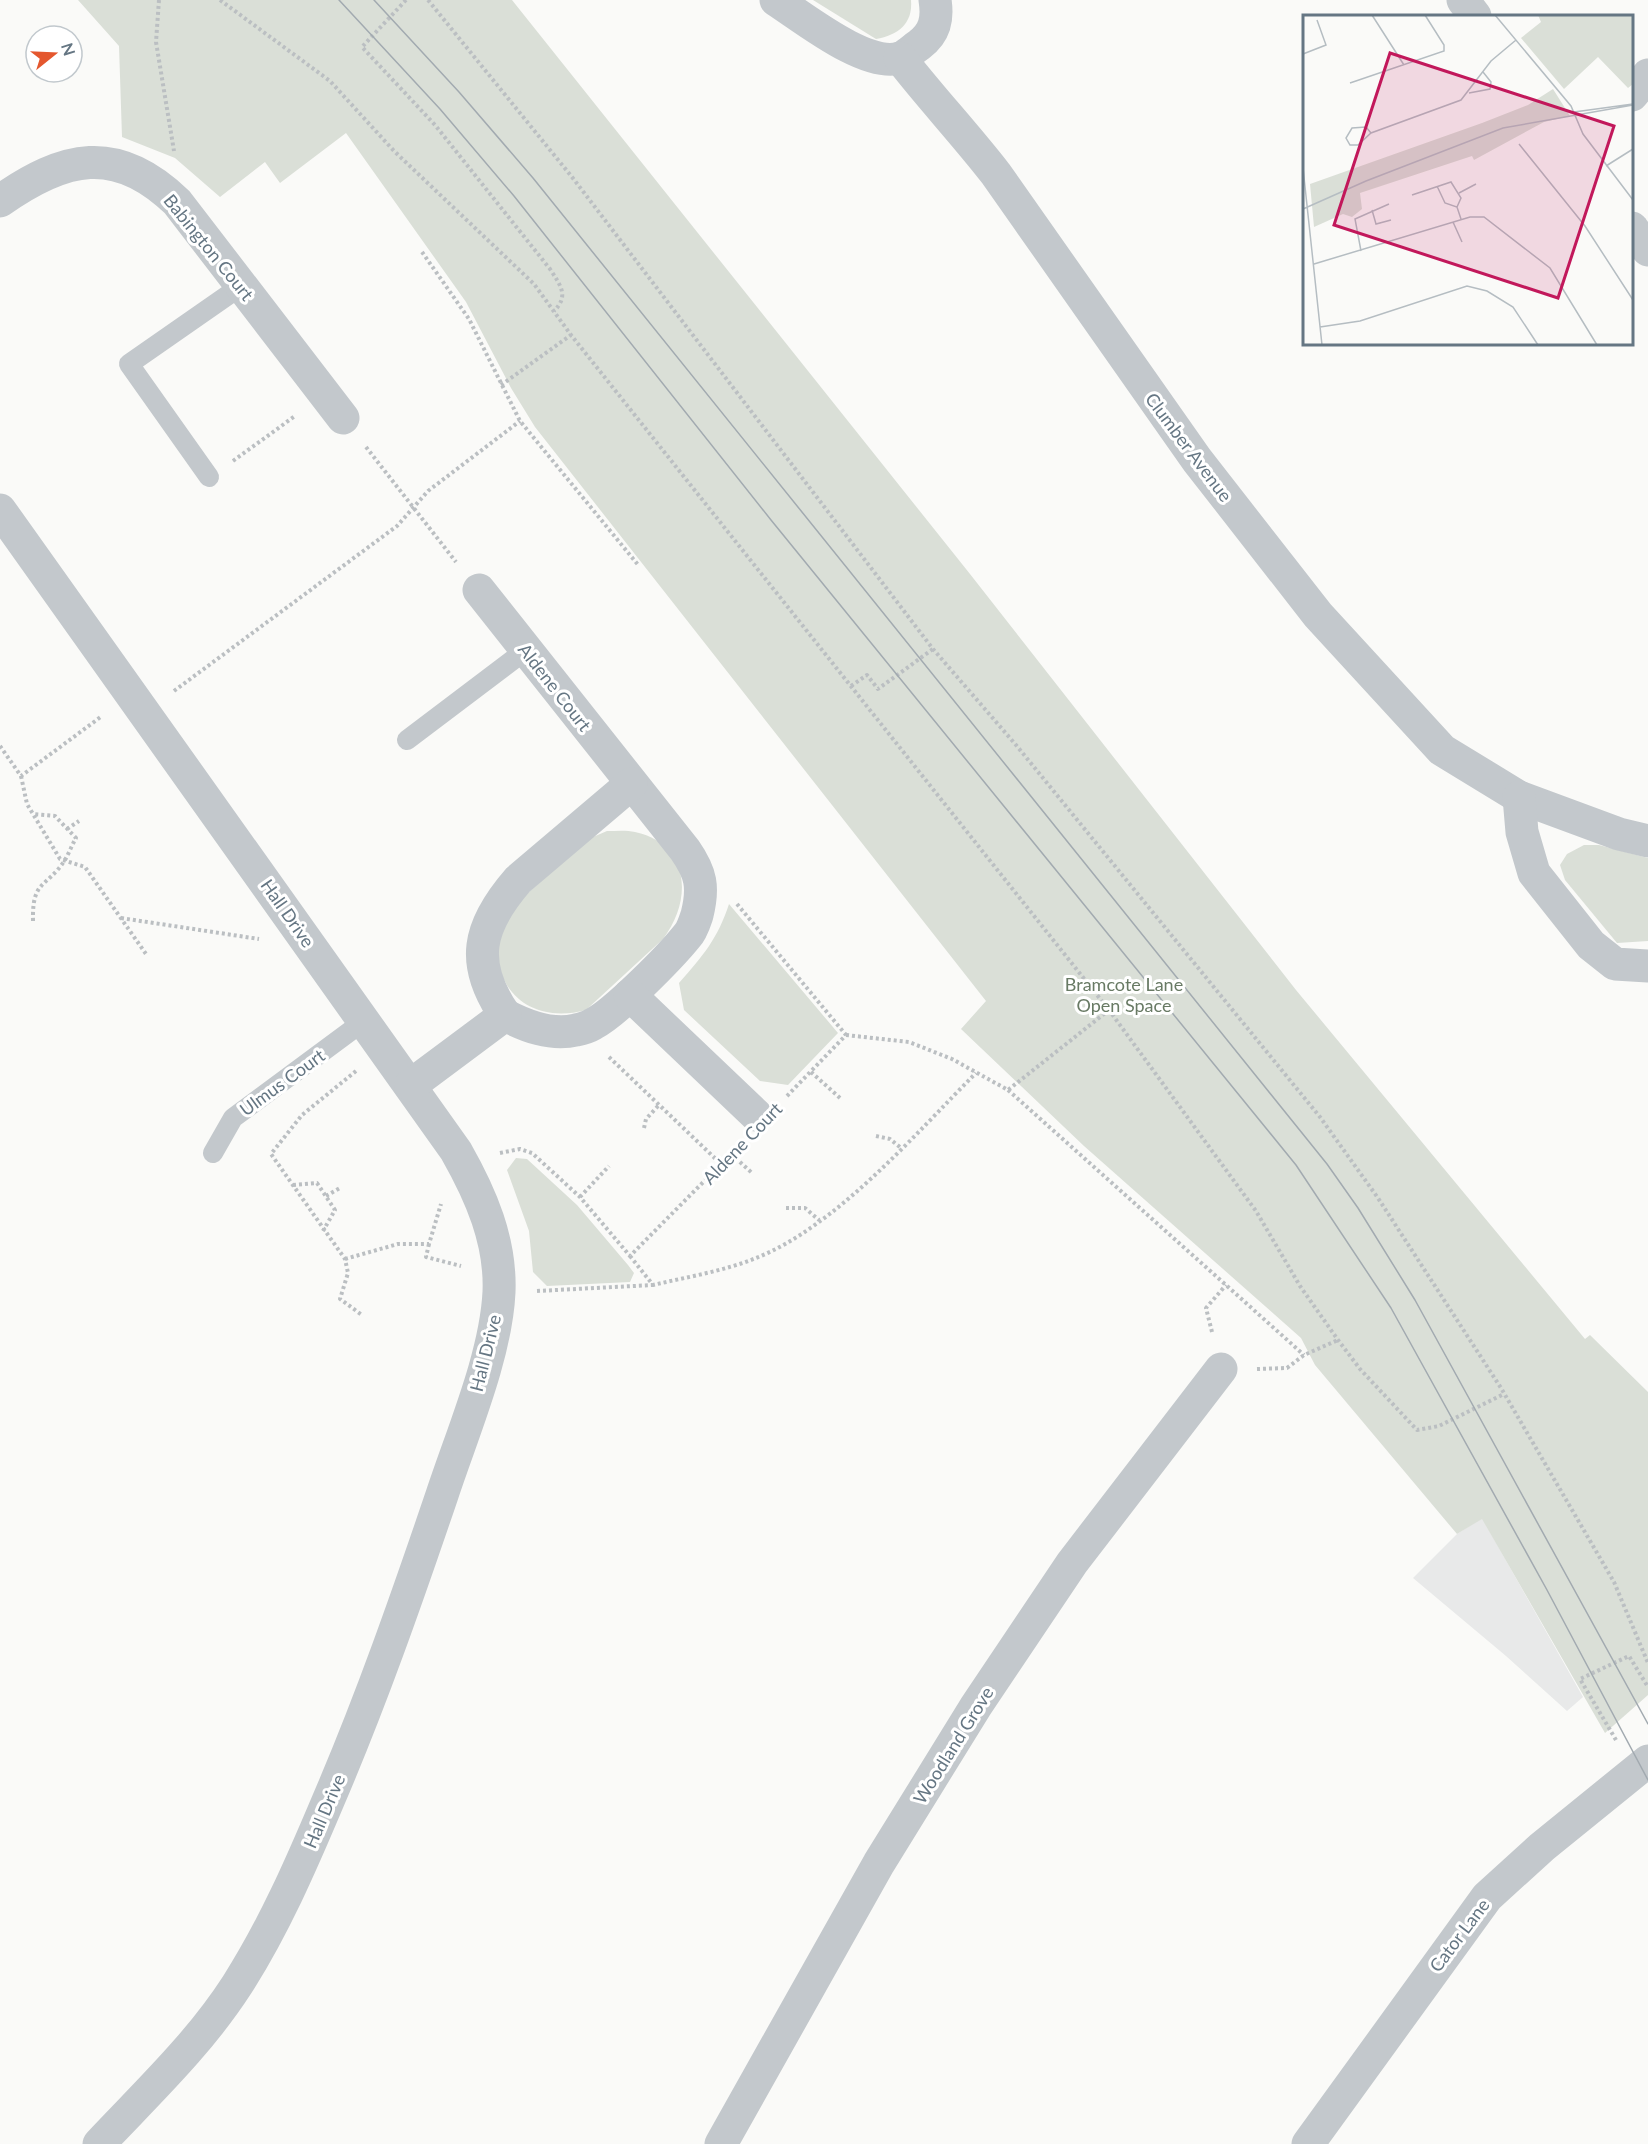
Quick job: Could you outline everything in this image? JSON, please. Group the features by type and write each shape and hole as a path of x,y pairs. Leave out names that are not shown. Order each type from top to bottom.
{"street":[{"path":"776,0 864,55 883,59 900,58 932,32 937,18 935,0"},
{"path":"1463,0 1474,15"},
{"name":"Clumber Avenue","path":"900,58 934,103 969,139 996,174 1197,460 1318,615 1442,750 1519,797 1619,834 1648,841"},
{"path":"1633,94 1648,75"},
{"name":"Babington Court","path":"0,201 30,180 55,168 85,163 108,163 138,171 155,181 177,202 334,407"},
{"path":"1633,229 1648,250"},
{"name":"Hall Drive","path":"0,510 411,1085 458,1155 483,1204 492,1228 498,1284 494,1332 394,1637 302,1863 276,1918 237,1986 202,2034 99,2144"},
{"name":"Aldene Court","path":"479,590 699,870"},
{"path":"631,784 518,880 491,916 483,941 483,969 489,992 505,1015 524,1024 548,1031 580,1029 594,1024 630,994 689,935 697,916 700,893 699,870"},
{"path":"1519,797 1522,832 1534,873 1592,945 1614,964 1648,966"},
{"name":"Aldene Court","path":"630,994 767,1110"},
{"path":"411,1085 505,1015"},
{"name":"Woodland Grove","path":"721,2144 879,1863 976,1706 1072,1563 1221,1370"},
{"name":"Cator Lane","path":"1308,2144 1487,1897 1542,1847 1648,1761"}],"lane":[{"path":"209,477 129,364 241,286"},
{"path":"408,740 526,650"},
{"name":"Ulmus Court","path":"213,1153 233,1118 364,1022"}],"path":[{"path":"159,0 156,42 175,158 177,202"},
{"path":"220,0 330,81 394,151 534,284 571,335 1109,1010 1256,1211 1300,1286 1360,1369 1417,1430 1439,1426 1504,1394"},
{"path":"406,0 362,47 435,125 550,269 564,290 562,303 554,311"},
{"path":"428,0 572,177 933,649 1023,754 1320,1117 1434,1284 1504,1394 1614,1582 1648,1663"},
{"path":"422,252 469,319 520,421 639,566"},
{"path":"500,385 571,335"},
{"path":"209,477 334,407 479,590"},
{"path":"21,776 138,704 397,526 412,506 428,491 520,421"},
{"path":"851,686 867,675 878,689 933,649"},
{"path":"0,746 21,776 27,804 60,859 85,867 146,954"},
{"path":"32,814 55,816 76,838 64,861 37,888 32,900 33,921"},
{"path":"67,829 79,821"},
{"path":"699,870 726,891 846,1035 909,1042 1008,1090 1304,1355"},
{"path":"121,917 266,940 294,922"},
{"path":"1008,1090 1109,1010"},
{"path":"580,1029 721,1164"},
{"name":"Aldene Court","path":"767,1110 811,1072 846,1035"},
{"path":"362,1315 340,1299 348,1273 345,1259 323,1231 271,1154 302,1115 384,1048"},
{"path":"811,1072 840,1098"},
{"path":"653,1285 580,1197 532,1153 520,1149 458,1155 426,1257 498,1284 653,1285 755,1258 803,1233 861,1186 976,1073"},
{"path":"644,1128 646,1119 659,1105"},
{"path":"876,1137 890,1139 901,1148"},
{"name":"Aldene Court","path":"630,1256 739,1146"},
{"path":"731,1154 752,1173"},
{"path":"580,1197 609,1166"},
{"path":"292,1185 317,1183 326,1196 335,1210 323,1231"},
{"path":"326,1196 340,1188"},
{"path":"786,1208 805,1208 819,1220"},
{"path":"345,1259 398,1244 429,1244"},
{"path":"1226,1285 1206,1308 1221,1370 1287,1368 1304,1355 1338,1340"},
{"path":"1619,1744 1580,1679 1629,1656 1648,1686"}],"shaded area":[{"path":"1482,1518 1583,1697 1567,1711 1413,1578 1457,1534"}],"green space":[{"name":"Bramcote Lane Open Space","path":"78,0 512,0 970,574 1296,990 1585,1339 1590,1335 1648,1392 1648,1695 1605,1733 1482,1519 1457,1534 1315,1365 1301,1338 1084,1146 961,1029 986,1001 535,427 511,388 466,302 346,133 280,183 265,162 220,197 175,158 122,137 119,46"},
{"path":"813,0 911,0 911,8 903,27 891,35 876,39"},
{"path":"607,831 635,832 653,838 667,848 676,861 681,875 682,891 679,908 673,924 663,939 586,1010 563,1014 542,1011 525,1003 511,991 502,975 498,956 499,935 506,913 586,840"},
{"path":"1584,845 1599,845 1648,858 1648,941 1617,943 1565,880 1560,865 1567,854"},
{"path":"729,904 838,1033 788,1085 760,1081 684,1010 679,983 709,946"},
{"path":"516,1158 527,1159 577,1205 634,1273 630,1282 547,1286 533,1272 529,1231 507,1170"}],"tram line":[{"path":"339,0 440,109 514,196 771,520 1296,1165 1391,1308 1547,1590 1648,1780"},
{"path":"374,0 459,92 533,178 1327,1164 1358,1208 1415,1300 1648,1724"}]}
